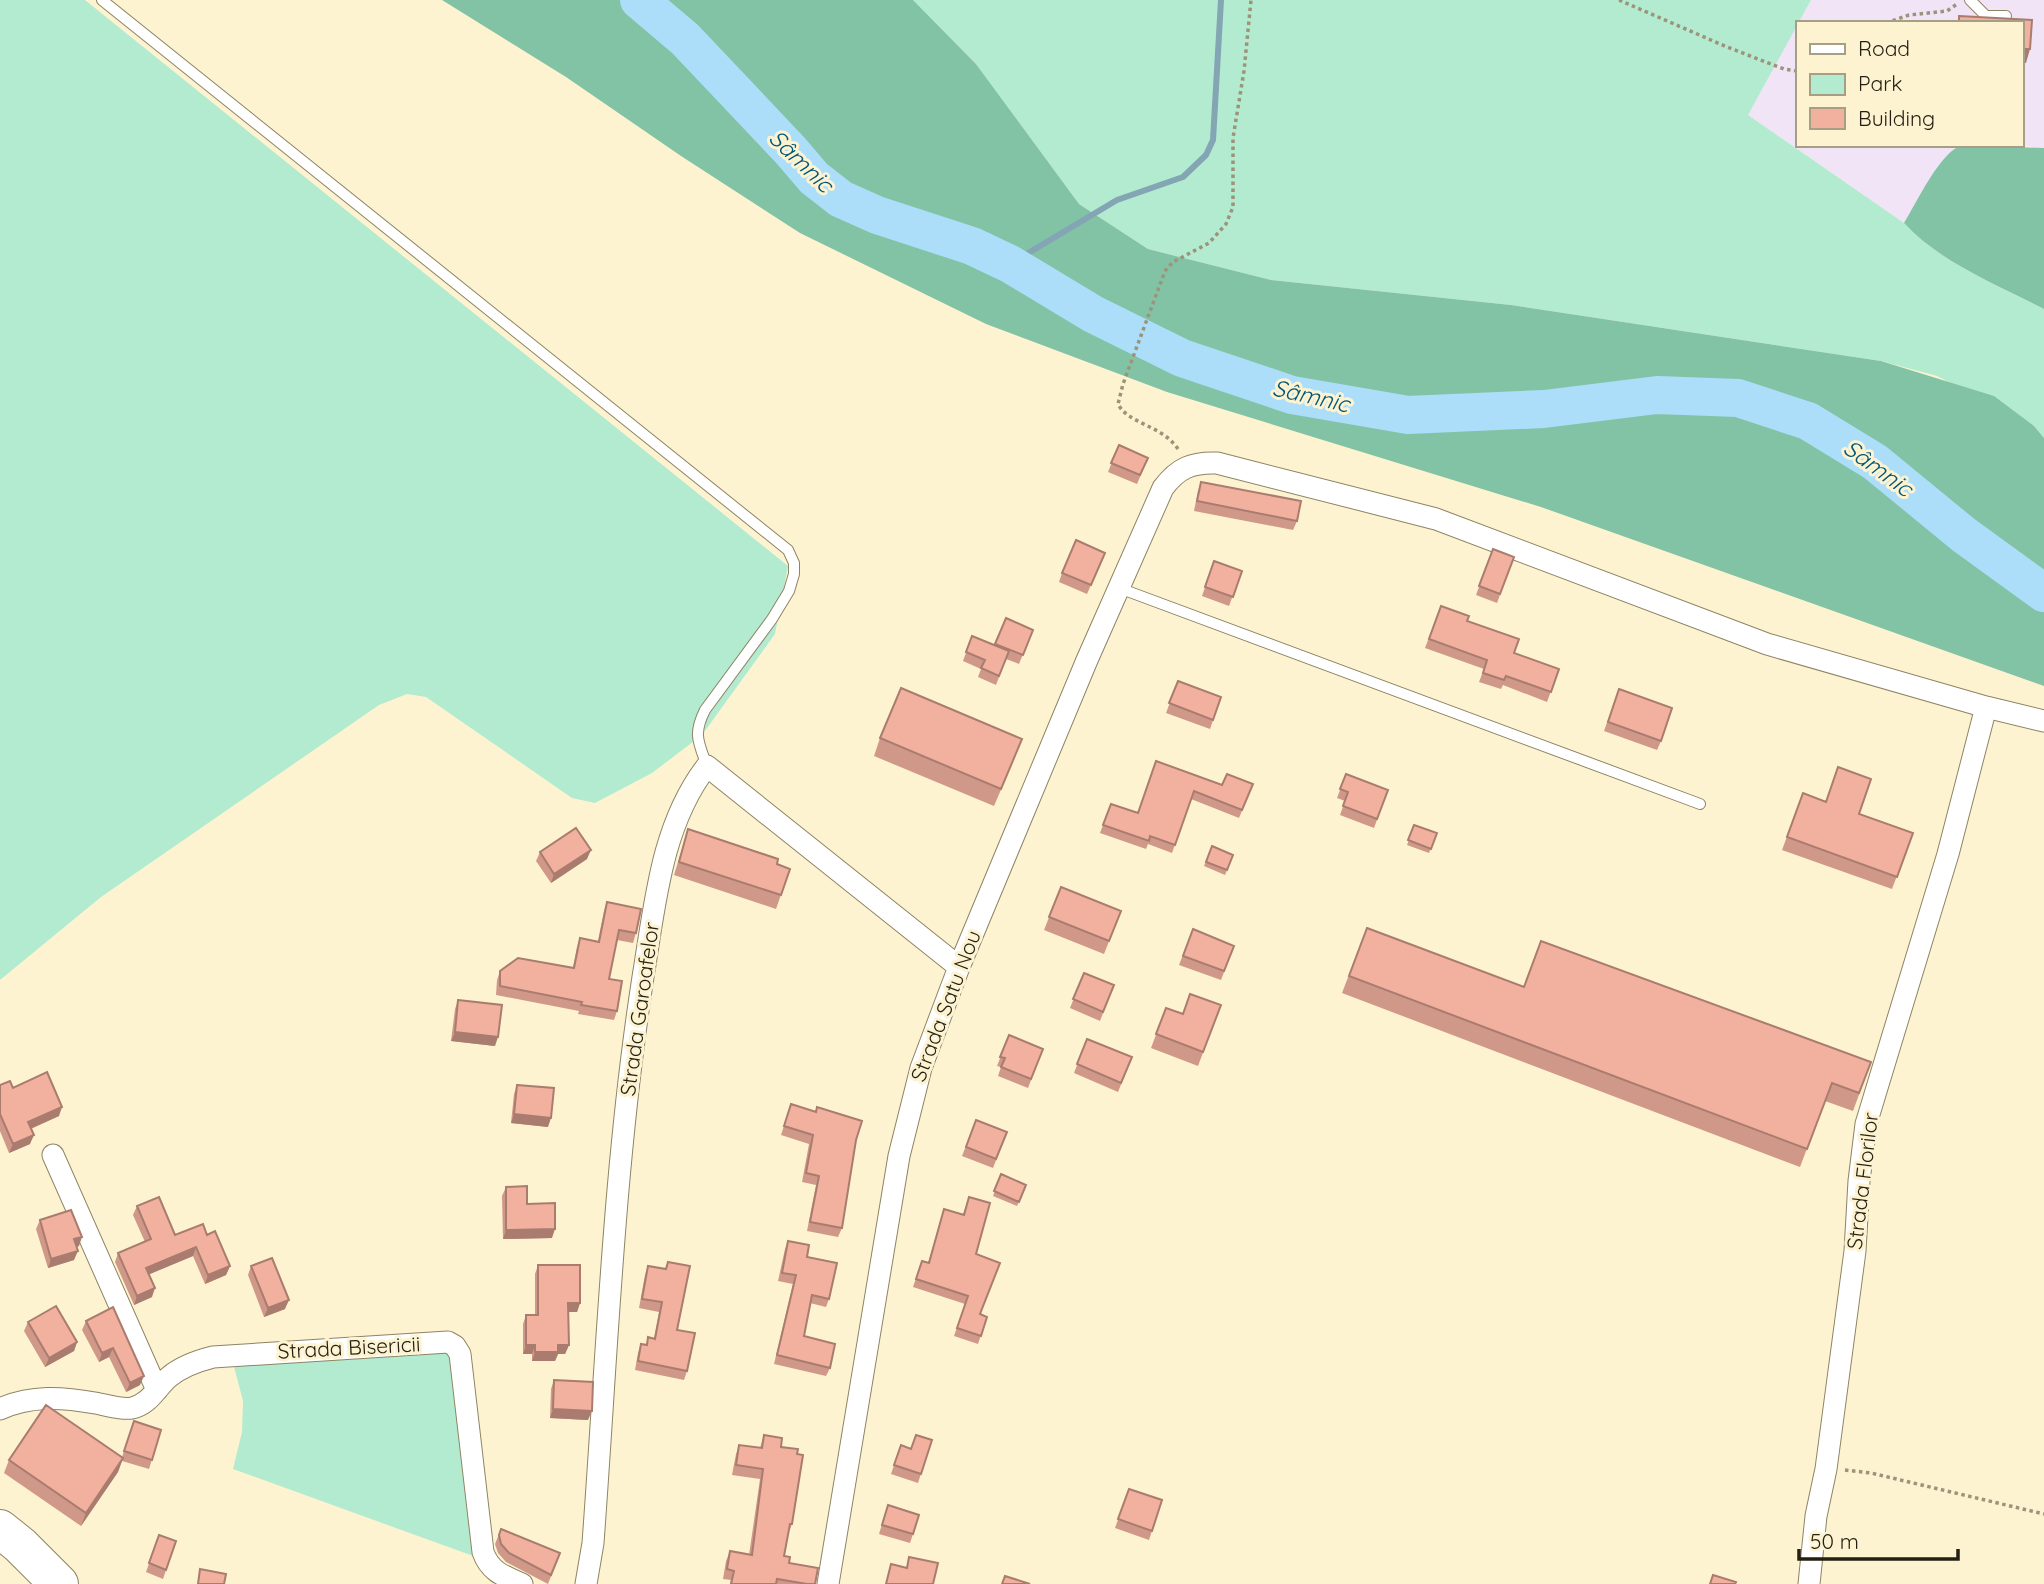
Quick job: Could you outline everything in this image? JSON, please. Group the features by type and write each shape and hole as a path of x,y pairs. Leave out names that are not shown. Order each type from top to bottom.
{"highway":[{"path":"0,1529 59,1584"}],"street":[{"path":"1184,467 1197,462 1217,463 1436,519 1767,644 2044,721"},
{"name":"Strada Satu Nou","path":"828,1584 899,1156 921,1068 959,967 1119,588 1163,488 1172,476 1184,467"},
{"name":"Strada Florilor","path":"1810,1584 1816,1516 1826,1469 1855,1251 1859,1181 1866,1125 1948,854 1986,707"},
{"path":"707,766 959,967"},
{"name":"Strada Garoafelor","path":"586,1584 593,1543 625,1116 634,1039 663,864 677,816 693,784 707,766"},
{"path":"53,1155 157,1390"},
{"name":"Strada Bisericii","path":"0,1409 39,1398 63,1398 131,1408 142,1404 180,1369 213,1357 448,1342 455,1346 460,1354 486,1562 492,1569 522,1584"}],"lane":[{"path":"102,0 788,550 794,563 789,591 772,619 705,710 697,726 707,766"},
{"path":"1970,0 1986,16 2006,16"},
{"path":"1119,588 1700,804"}],"path":[{"path":"1619,0 1727,47 1784,69 1796,71"},
{"path":"1892,21 1909,15 1947,11 1961,0"},
{"path":"1184,467 1179,451 1169,436 1122,412 1118,404 1165,271 1173,262 1209,243 1226,224 1233,207 1233,138 1252,1"},
{"path":"1826,1469 1871,1473 2044,1514"}],"shaded area":[{"path":"1811,0 2044,0 2044,148 2023,146 2023,21 1799,21"},
{"path":"1796,26 1796,147 1956,147 1943,161 1904,223 1748,115"}],"green space":[{"path":"0,0 85,0 788,566 775,634 702,735 652,773 595,803 572,798 426,697 407,694 379,705 101,897 0,980"},
{"path":"442,0 913,0 976,64 1079,204 1148,249 1271,280 1511,305 1881,361 1994,396 2034,426 2044,438 2044,686 1541,507 1167,392 986,324 800,233 566,77"},
{"path":"913,0 1811,0 1799,21 1796,21 1796,27 1748,115 1904,223 1935,250 2044,309 2044,438 2034,426 1937,376 1881,361 1511,305 1271,280 1148,249 1079,204 976,64"},
{"path":"1959,147 2044,148 2044,309 1952,261 1904,223 1937,167"},
{"path":"443,1350 452,1356 476,1557 233,1469 242,1432 243,1401 233,1363"}],"building":[{"path":"1959,16 2032,20 2030,49 2023,49 2023,21 1959,21"},
{"path":"1119,445 1148,458 1140,475 1111,463"},
{"path":"1201,482 1301,501 1297,521 1197,501"},
{"path":"1076,540 1105,553 1091,585 1062,573"},
{"path":"1493,549 1514,557 1500,594 1479,586"},
{"path":"1214,561 1242,571 1233,597 1205,587"},
{"path":"1441,606 1469,616 1467,621 1519,639 1514,653 1559,669 1551,692 1506,676 1504,680 1483,673 1487,660 1429,639"},
{"path":"1006,618 1033,630 1023,655 995,644"},
{"path":"972,636 1009,651 999,676 981,668 985,660 966,652"},
{"path":"1178,681 1221,697 1213,720 1169,703"},
{"path":"901,688 1022,739 1001,789 880,738"},
{"path":"1619,689 1672,708 1661,741 1608,722"},
{"path":"1156,761 1222,785 1227,774 1253,784 1242,810 1194,791 1175,845 1150,836 1149,841 1103,825 1111,804 1138,813"},
{"path":"1838,767 1871,779 1859,814 1913,833 1897,877 1787,837 1803,793 1826,802"},
{"path":"1346,774 1388,790 1377,819 1343,806 1348,792 1340,789"},
{"path":"1414,825 1437,833 1431,849 1408,840"},
{"path":"576,828 591,850 554,874 540,852"},
{"path":"688,829 778,859 777,864 790,869 781,895 679,862"},
{"path":"1212,846 1233,855 1227,870 1206,862"},
{"path":"1061,887 1121,911 1109,941 1049,917"},
{"path":"607,902 641,909 636,933 619,930 609,979 622,981 617,1011 500,986 500,971 518,958 574,968 580,938 599,942"},
{"path":"1367,928 1524,987 1541,941 1871,1062 1859,1093 1832,1083 1807,1149 1349,976"},
{"path":"1193,929 1234,946 1224,971 1183,956"},
{"path":"1084,973 1114,985 1103,1012 1073,999"},
{"path":"1190,994 1221,1005 1203,1052 1156,1034 1166,1008 1183,1014"},
{"path":"458,1000 502,1005 498,1037 455,1032"},
{"path":"1009,1035 1043,1049 1031,1079 1001,1067 1005,1058 1000,1057"},
{"path":"1087,1039 1132,1057 1121,1083 1077,1064"},
{"path":"47,1072 62,1107 28,1122 34,1135 13,1144 0,1114 0,1085 10,1081 13,1088"},
{"path":"517,1085 554,1088 551,1118 514,1114"},
{"path":"791,1104 816,1112 817,1107 862,1121 856,1140 842,1228 810,1222 819,1176 806,1173 813,1135 784,1126"},
{"path":"976,1120 1007,1132 996,1159 966,1147"},
{"path":"1001,1174 1026,1185 1019,1202 994,1191"},
{"path":"527,1186 527,1204 555,1203 555,1229 506,1230 506,1187"},
{"path":"159,1197 175,1235 203,1224 207,1235 215,1231 230,1266 208,1275 196,1247 146,1268 155,1288 137,1296 118,1253 151,1239 137,1206"},
{"path":"969,1197 990,1203 976,1254 1000,1263 980,1314 987,1317 981,1336 957,1328 968,1296 916,1279 922,1261 929,1263 944,1209 964,1215"},
{"path":"71,1210 82,1237 74,1239 78,1251 51,1259 40,1220"},
{"path":"788,1241 809,1245 807,1257 837,1263 829,1299 812,1295 804,1336 835,1344 830,1368 777,1355 796,1275 782,1273"},
{"path":"272,1258 289,1300 268,1308 251,1266"},
{"path":"668,1262 690,1266 677,1330 695,1333 687,1371 638,1361 641,1344 647,1345 648,1337 655,1339 662,1302 642,1299 648,1266 666,1269"},
{"path":"538,1265 580,1265 580,1303 568,1303 569,1345 558,1345 558,1352 535,1352 535,1345 526,1345 526,1315 538,1315"},
{"path":"56,1306 77,1342 49,1358 28,1322"},
{"path":"113,1307 144,1376 130,1383 113,1348 102,1353 86,1321"},
{"path":"554,1380 593,1382 592,1411 553,1409"},
{"path":"46,1405 123,1458 86,1513 9,1460"},
{"path":"134,1421 161,1430 152,1460 124,1451"},
{"path":"764,1435 782,1438 781,1447 798,1449 797,1454 803,1455 784,1556 790,1557 789,1563 818,1568 815,1584 777,1579 776,1584 731,1584 734,1571 727,1569 730,1551 752,1555 763,1469 736,1465 739,1445 762,1448"},
{"path":"916,1435 932,1440 921,1474 894,1465 901,1445 911,1449"},
{"path":"1129,1489 1162,1500 1152,1531 1118,1519"},
{"path":"888,1505 919,1515 913,1534 882,1525"},
{"path":"501,1529 560,1553 551,1575 509,1553 501,1544"},
{"path":"159,1535 176,1541 166,1570 149,1563"},
{"path":"909,1557 938,1563 933,1584 886,1584 891,1564 907,1568"},
{"path":"200,1569 226,1574 224,1584 198,1584"},
{"path":"1713,1575 1736,1582 1710,1584"},
{"path":"1005,1576 1030,1584 1002,1584"}],"waterway":[{"name":"Sâmnic","path":"639,0 685,39 814,178 841,199 877,215 972,246 1010,264 1093,314 1182,358 1292,395 1408,415 1544,409 1657,395 1738,398 1808,421 1875,462 1964,535 2044,593"},
{"path":"1010,264 1117,200 1183,177 1206,155 1213,140 1221,0"}]}
